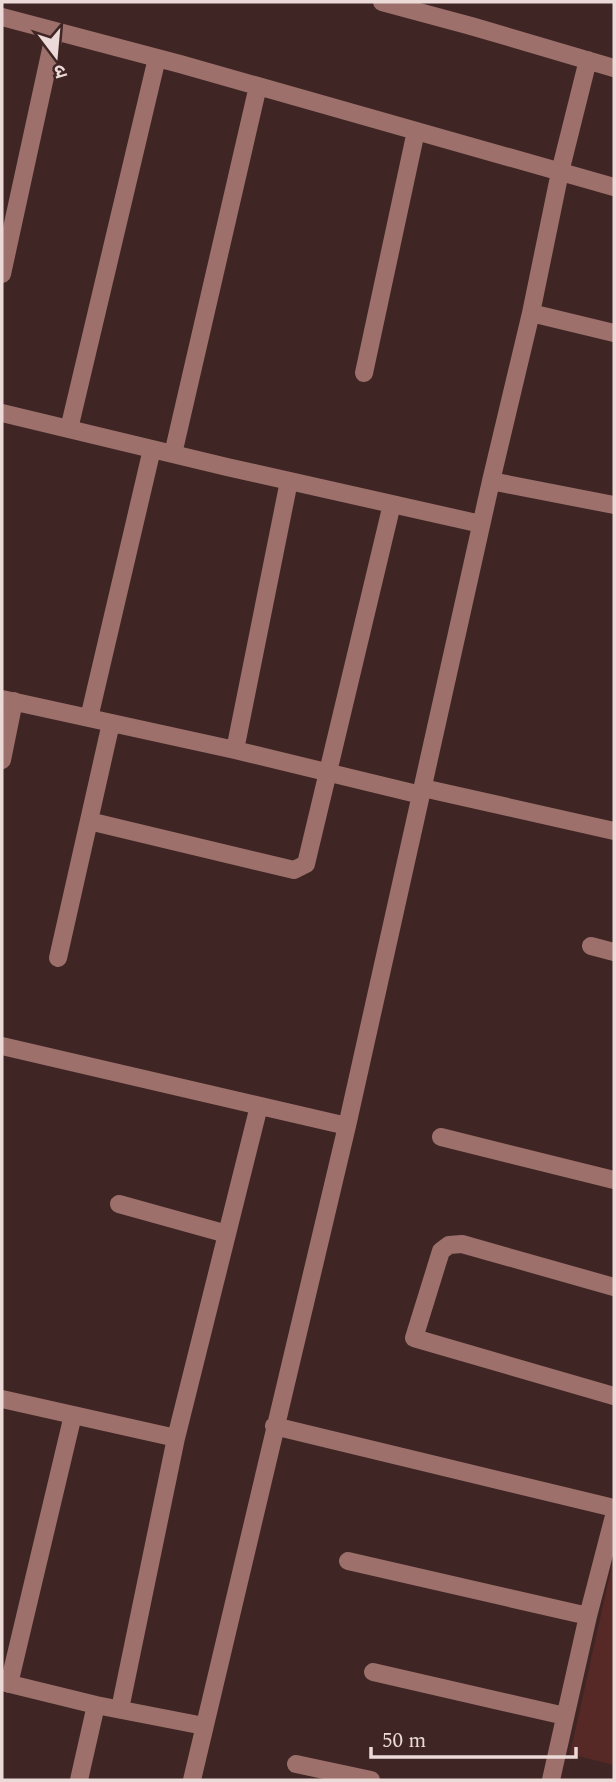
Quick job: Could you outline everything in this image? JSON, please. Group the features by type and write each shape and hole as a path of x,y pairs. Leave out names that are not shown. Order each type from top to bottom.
{"street":[{"path":"382,2 614,68"},
{"path":"2,17 614,187"},
{"path":"2,274 55,31"},
{"path":"69,429 157,58"},
{"path":"192,1780 347,1126 481,524 531,313 560,172 588,60"},
{"path":"173,454 258,86"},
{"path":"365,373 416,131"},
{"path":"531,313 614,333"},
{"path":"2,413 481,524"},
{"path":"89,718 152,449"},
{"path":"235,750 289,481"},
{"path":"491,481 614,505"},
{"path":"89,821 294,870 306,864 392,504"},
{"path":"2,760 8,700 327,772 614,831"},
{"path":"58,958 111,723"},
{"path":"591,946 614,952"},
{"path":"2,1046 347,1126"},
{"path":"120,1710 176,1438 259,1106"},
{"path":"441,1137 614,1180"},
{"path":"119,1204 228,1234"},
{"path":"614,1287 462,1244 449,1245 441,1251 414,1338 614,1396"},
{"path":"2,1399 176,1438"},
{"path":"73,1415 5,1683 96,1705 204,1726"},
{"path":"274,1426 614,1508"},
{"path":"551,1780 614,1516"},
{"path":"348,1561 588,1616"},
{"path":"373,1672 565,1716"},
{"path":"79,1780 96,1705"},
{"path":"296,1765 371,1780"}],"shaded area":[{"path":"614,1556 614,1765 570,1754"}]}
